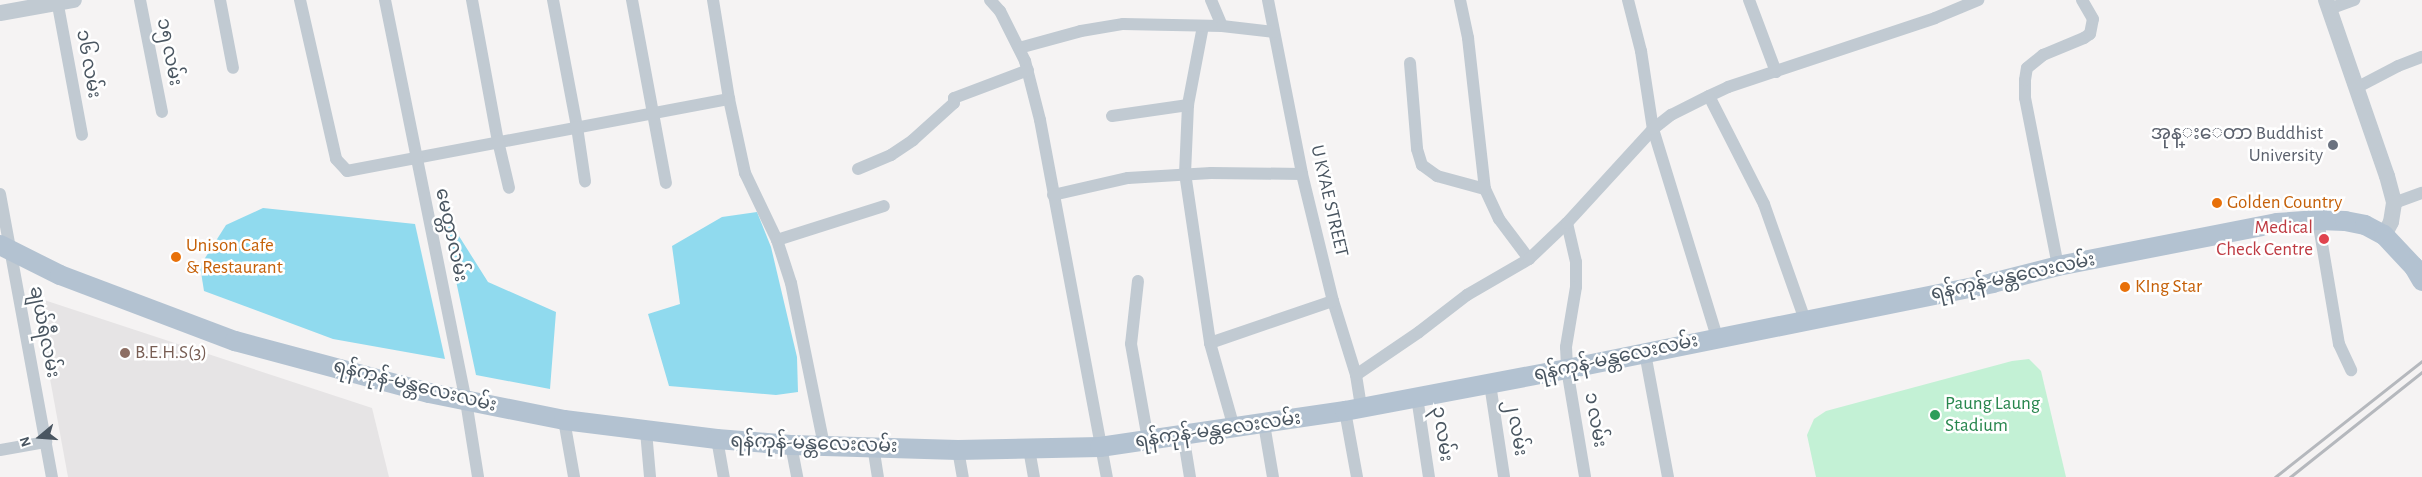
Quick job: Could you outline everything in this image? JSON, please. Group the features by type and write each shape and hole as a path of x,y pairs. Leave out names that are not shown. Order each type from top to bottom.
{"main road":[{"name":"ရန်ကုန်-မန္တလေးလမ်း","path":"5,248 60,275 234,341 428,393 564,420 717,439 791,445 958,450 1100,447 1264,424 1353,409 1567,369 1717,337 1992,283 2058,266 2277,223 2345,220 2365,225 2384,235 2414,267 2422,281"}],"street":[{"name":"၁၅ လမ်း","path":"140,0 162,112"},
{"path":"220,0 232,68"},
{"path":"300,0 336,160 341,166 351,171 498,140 729,99"},
{"name":"မေတ္တာလမ်း","path":"386,0 466,401 478,477"},
{"path":"472,0 498,140 509,188"},
{"path":"553,0 577,127 585,181"},
{"path":"632,0 666,183"},
{"path":"713,0 729,99 745,173 776,240 791,283 824,445"},
{"path":"990,0 1000,11 1028,70 1040,120 1107,477"},
{"path":"1211,0 1222,26"},
{"name":"U KYAE STREET","path":"1268,0 1302,174 1333,302 1356,375 1353,409 1357,477"},
{"path":"1460,0 1468,38 1485,189 1499,219 1529,259"},
{"path":"1628,0 1641,51 1653,129 1717,337"},
{"path":"1749,0 1776,72"},
{"path":"1356,375 1419,332 1467,294 1529,259 1567,223 1653,129 1671,115 1709,96 1935,18 1978,0"},
{"path":"2058,266 2025,98 2025,80 2028,68 2043,55 2090,34 2092,19 2082,0"},
{"path":"2354,0 2327,5 2387,176 2394,203 2393,217 2384,235"},
{"path":"0,13 63,1"},
{"name":"၁၆ လမ်း","path":"63,1 82,135"},
{"path":"1019,48 1101,27 1123,24 1222,26 1274,32"},
{"path":"1203,26 1188,105 1186,173 1210,342 1234,428"},
{"path":"2356,88 2398,66 2422,57"},
{"path":"1410,63 1417,149 1422,165 1437,176 1485,189"},
{"path":"858,169 891,155 913,140 954,103 954,98 1028,70"},
{"path":"1709,96 1764,204 1805,320"},
{"path":"1112,116 1188,105"},
{"path":"1053,195 1128,178 1186,173 1302,174"},
{"path":"2394,203 2422,193"},
{"name":"ချယ်ရီလမ်း","path":"0,194 5,248 52,477"},
{"path":"776,240 884,206"},
{"path":"2318,220 2337,336 2351,370"},
{"name":"၁ လမ်း","path":"1567,223 1576,262 1576,287 1566,347 1567,369 1586,477"},
{"path":"1138,281 1131,344 1148,440"},
{"path":"1210,342 1333,302"},
{"path":"1645,353 1668,477"},
{"name":"၂ လမ်း","path":"1490,384 1504,477"},
{"name":"၃ လမ်း","path":"1417,397 1429,477"},
{"path":"564,420 574,477"},
{"path":"1264,424 1273,477"},
{"path":"646,431 650,477"},
{"path":"1183,434 1190,477"},
{"path":"717,439 724,477"},
{"path":"0,450 46,442"},
{"path":"791,445 797,477"},
{"path":"873,446 878,477"},
{"path":"1029,449 1034,477"},
{"path":"958,450 963,477"}],"shaded area":[{"name":"B.E.H.S(3)","path":"35,297 372,408 389,477 68,477"}],"green space":[{"name":"Paung Laung Stadium","path":"2029,359 2041,371 2066,477 1816,477 1807,435 1814,419 1826,411 2012,361"}],"water":[{"path":"263,208 415,224 445,359 333,339 204,291 200,266 226,225"},
{"path":"757,212 771,247 797,357 798,392 776,395 669,386 648,314 680,304 672,246 722,217"},
{"path":"452,225 488,282 556,312 550,389 476,375 445,229"}],"railway":[{"path":"2275,477 2422,361"},
{"path":"2290,477 2422,372"}],"place":[{"name":"အုန္းေတာ Buddhist University","path":"2333,145"},
{"name":"Golden Country","path":"2217,203"},
{"name":"Medical Check Centre","path":"2324,239"},
{"name":"Unison Cafe & Restaurant","path":"176,257"},
{"name":"KIng Star","path":"2125,287"},
{"name":"B.E.H.S(3)","path":"125,353"},
{"name":"Paung Laung Stadium","path":"1935,415"}]}
